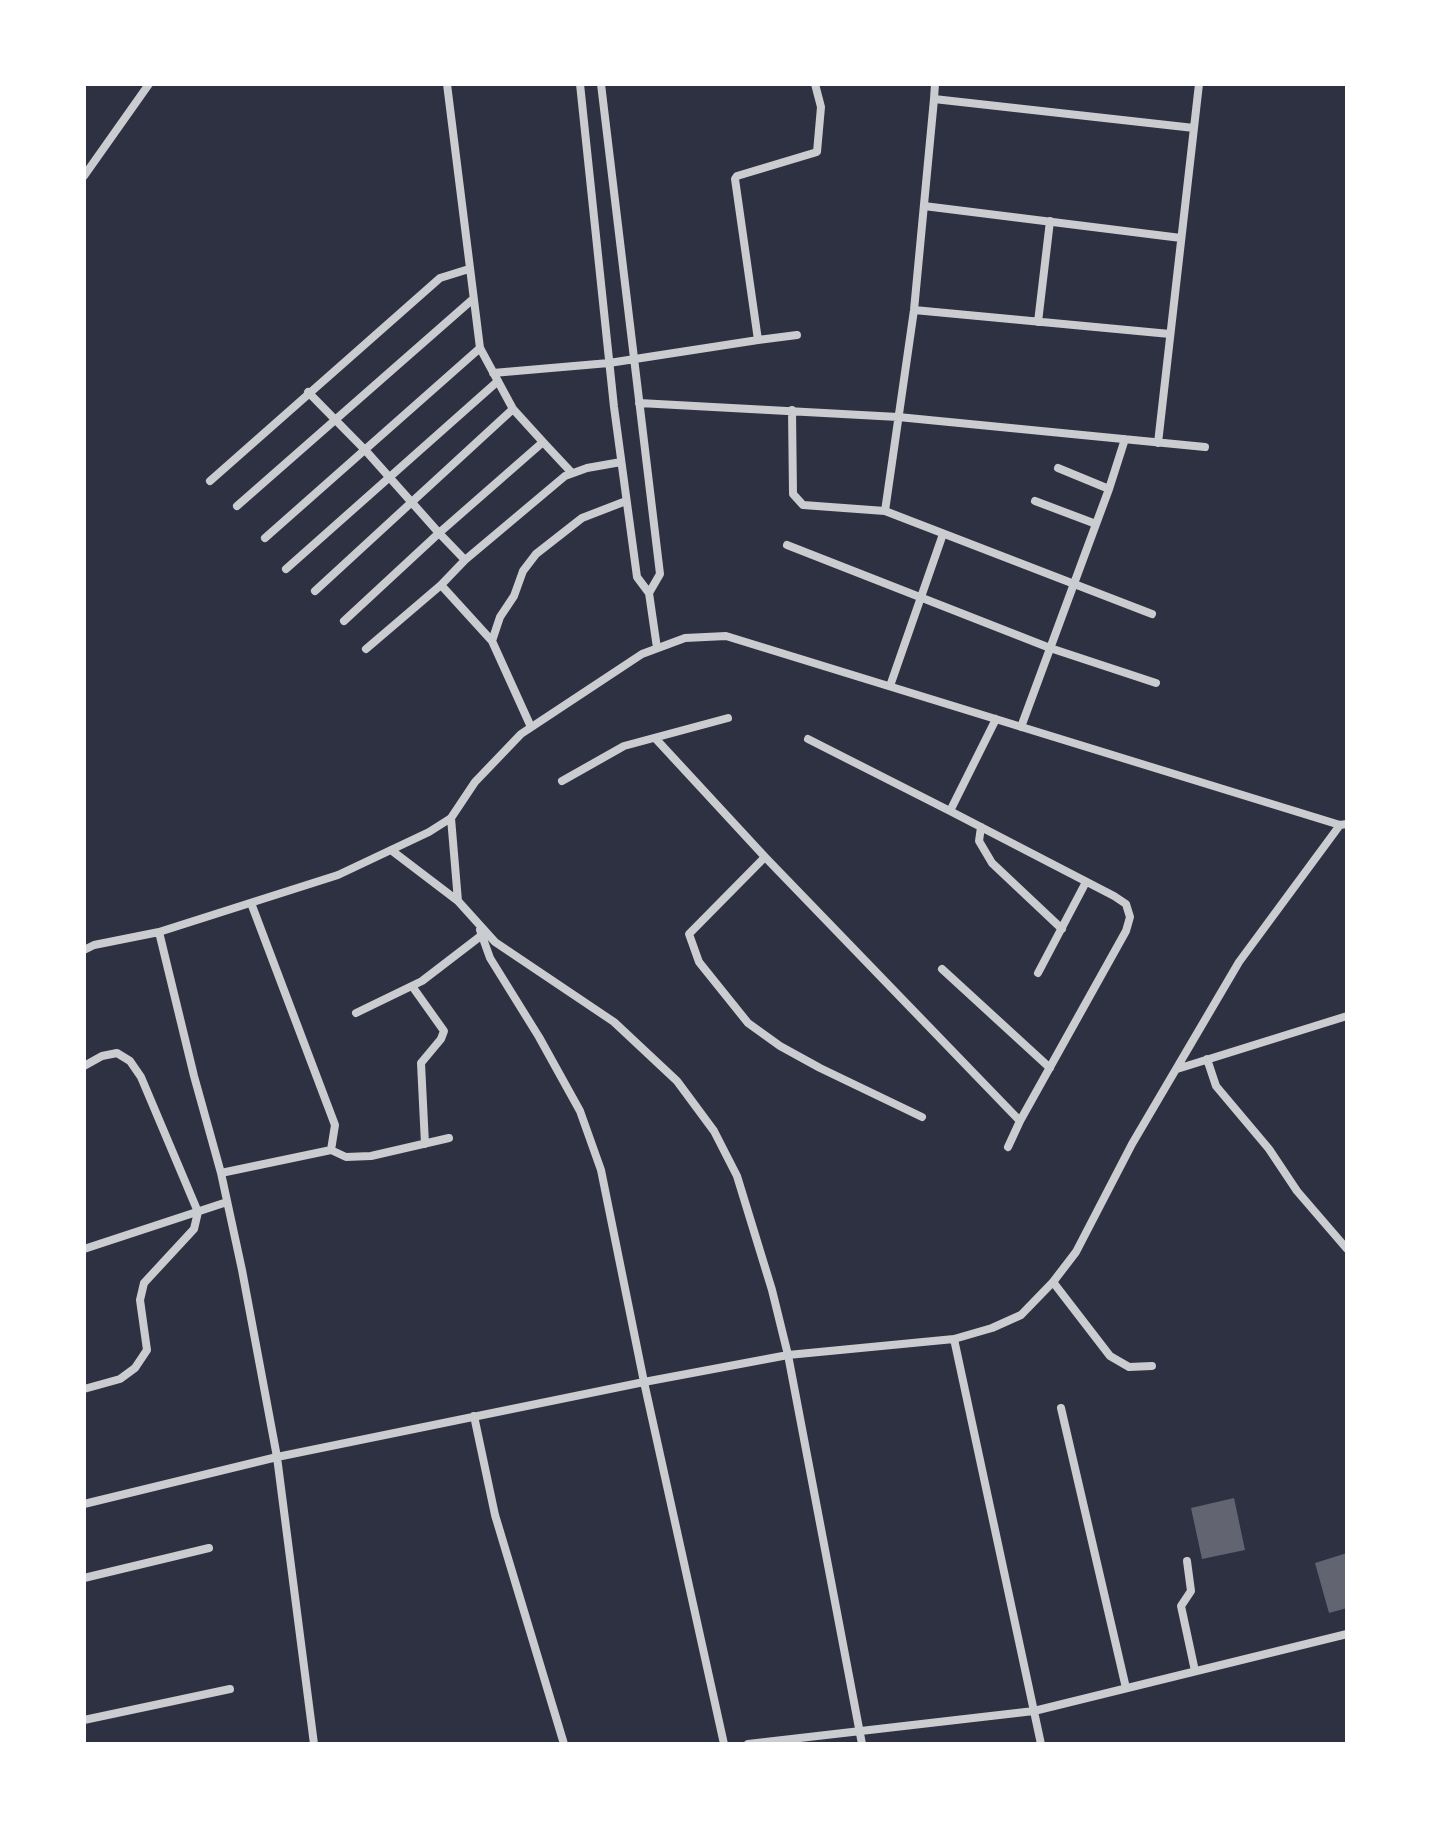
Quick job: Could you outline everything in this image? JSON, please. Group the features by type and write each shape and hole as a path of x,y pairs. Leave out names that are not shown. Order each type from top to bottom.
{"street":[{"path":"84,176 149,84"},
{"path":"447,84 480,348 513,409 572,473"},
{"path":"580,84 626,501 637,577 649,593 657,648"},
{"path":"601,84 660,574 649,593"},
{"path":"758,340 735,179 817,152 821,107 815,84"},
{"path":"885,511 914,310 935,84"},
{"path":"1158,443 1199,84"},
{"path":"934,99 1194,128"},
{"path":"924,206 1181,238"},
{"path":"1038,322 1050,221"},
{"path":"210,481 440,278 469,269"},
{"path":"237,506 473,299"},
{"path":"914,310 1170,334"},
{"path":"286,569 496,377 797,335"},
{"path":"265,538 480,348"},
{"path":"308,392 465,560"},
{"path":"639,403 898,417 1205,447"},
{"path":"315,591 513,409"},
{"path":"792,410 793,494 803,505 885,511 1152,614"},
{"path":"1021,727 1125,439"},
{"path":"344,621 543,442"},
{"path":"366,649 565,476 587,468 621,462"},
{"path":"1058,468 1109,489"},
{"path":"492,641 500,617 514,596 523,571 536,554 582,518 626,501"},
{"path":"1035,501 1096,524"},
{"path":"890,686 943,534"},
{"path":"787,545 1050,648 1156,683"},
{"path":"441,585 492,641 531,727"},
{"path":"84,950 94,945 159,932 338,875 429,832 451,818 475,782 521,734 642,654 685,638 726,636 1344,824 1239,962 1132,1144 1076,1252 1053,1282 1021,1315 992,1328 954,1339 788,1355 644,1382 277,1457 84,1504"},
{"path":"562,781 624,746 728,718"},
{"path":"950,811 996,719"},
{"path":"655,738 765,857 1020,1121"},
{"path":"808,739 1126,904 1130,917 1126,931 1008,1147"},
{"path":"451,818 458,901"},
{"path":"981,827 979,841 992,863 1062,929"},
{"path":"391,850 458,901 495,942 614,1022 677,1081 714,1131 737,1176 751,1217 788,1355 862,1744"},
{"path":"765,857 689,934 699,962 748,1023 780,1046 922,1117"},
{"path":"1038,973 1086,882"},
{"path":"251,903 335,1125 331,1150"},
{"path":"478,925 490,958 580,1111 601,1170 724,1744"},
{"path":"159,932 221,1173 277,1457 314,1744"},
{"path":"356,1013 412,986 482,935"},
{"path":"84,941 94,945"},
{"path":"942,969 1050,1068"},
{"path":"412,986 444,1031 421,1063 425,1144"},
{"path":"1176,1069 1347,1016"},
{"path":"84,1066 102,1056 117,1053 130,1061 141,1077 198,1212 194,1229 144,1283 140,1300 147,1350 135,1368 120,1379 84,1389"},
{"path":"1207,1059 1216,1086 1269,1149 1297,1191 1347,1249"},
{"path":"221,1173 331,1150 357,1158 449,1138"},
{"path":"84,1249 227,1202"},
{"path":"1053,1282 1110,1356 1129,1367 1152,1366"},
{"path":"954,1339 1041,1744"},
{"path":"1061,1408 1126,1688"},
{"path":"474,1416 495,1515 564,1744"},
{"path":"84,1578 209,1548"},
{"path":"1187,1561 1191,1591 1181,1606 1195,1671"},
{"path":"748,1744 1034,1711 1347,1634"},
{"path":"84,1720 230,1689"}],"building":[{"path":"1234,1498 1245,1550 1202,1559 1191,1508"},
{"path":"1347,1553 1347,1608 1329,1613 1315,1563"}]}
